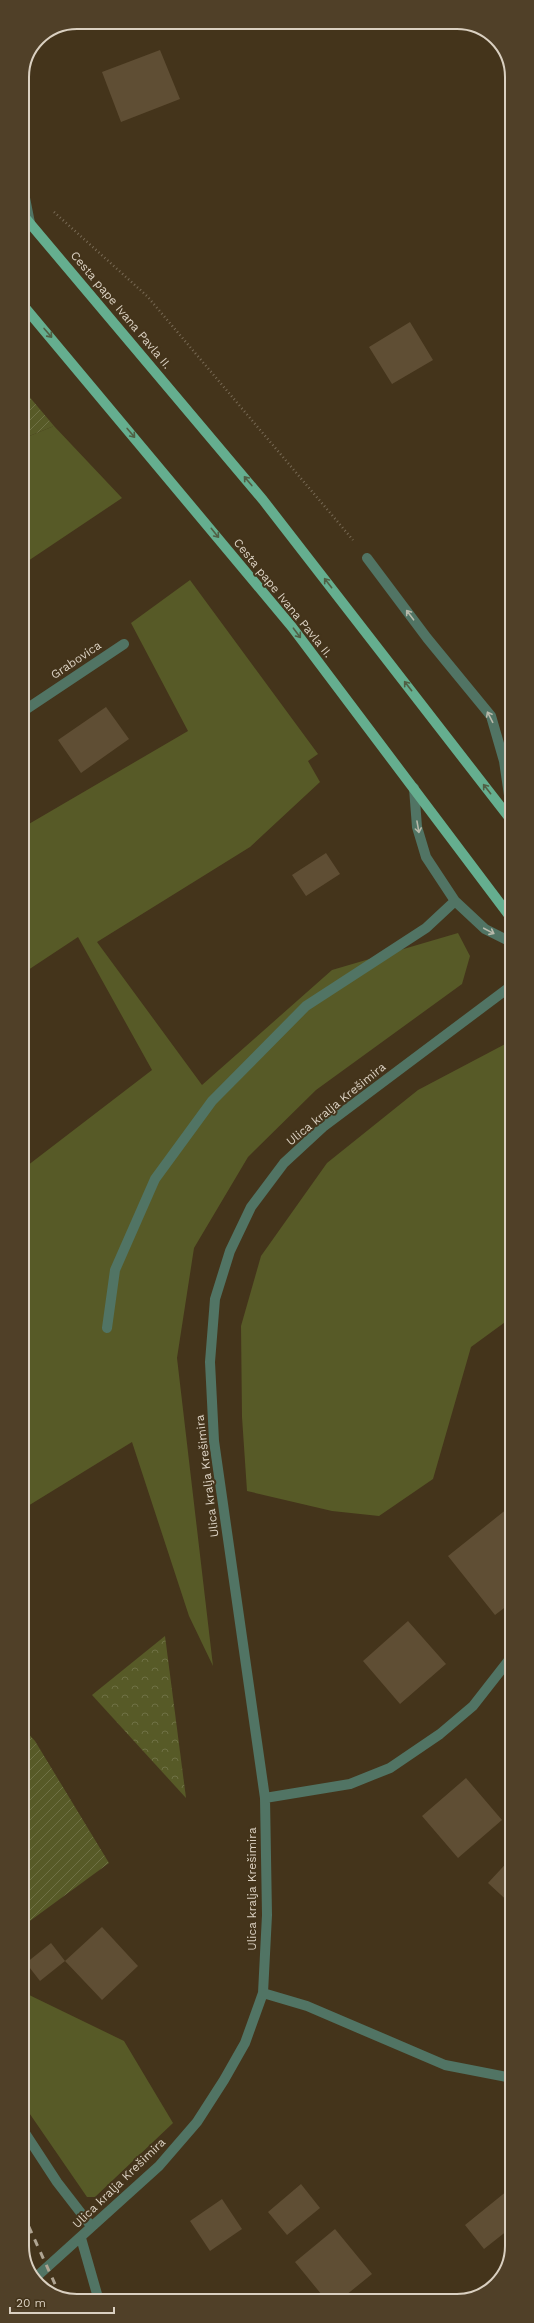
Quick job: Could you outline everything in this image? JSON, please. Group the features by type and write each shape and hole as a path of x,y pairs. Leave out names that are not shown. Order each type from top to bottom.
{"main road":[{"name":"Cesta pape Ivana Pavla II.","path":"30,223 263,500 505,812"},
{"name":"Cesta pape Ivana Pavla II.","path":"29,312 292,628 505,910"}],"street":[{"path":"29,218 30,223"},
{"path":"367,558 427,638 492,716 505,768"},
{"name":"Grabovica","path":"29,707 124,644"},
{"path":"414,788 418,827 426,857 455,901 485,929 505,939"},
{"path":"107,1328 115,1270 155,1179 212,1101 306,1006 426,928 455,901"},
{"name":"Ulica kralja Krešimira","path":"39,2275 82,2238 91,2226 160,2166 197,2122 224,2080 245,2043 262,1993 267,1914 265,1798 214,1441 210,1362 215,1299 230,1251 251,1207 284,1163 323,1127 505,990"},
{"path":"265,1798 350,1784 390,1768 440,1734 473,1706 505,1665"},
{"path":"262,1993 307,2006 445,2065 505,2077"},
{"path":"29,2139 57,2182 91,2226"},
{"path":"82,2238 96,2294"}],"path":[{"path":"50,209 147,296 367,558"}],"green space":[{"path":"29,396 54,426 29,436"},
{"path":"54,426 122,498 29,560 29,436"},
{"path":"190,580 318,754 308,761 320,782 250,847 97,942 202,1085 332,970 458,933 470,956 462,984 316,1090 248,1157 194,1248 177,1358 213,1666 189,1616 132,1442 29,1505 29,1164 152,1070 78,937 29,969 29,824 188,731 131,623"},
{"path":"505,1044 505,1322 471,1347 433,1479 379,1516 332,1511 247,1491 242,1417 241,1326 261,1256 327,1163 418,1090"},
{"path":"165,1636 186,1798 92,1695"},
{"path":"29,1734 35,1741 109,1863 29,1922"},
{"path":"29,1995 124,2041 173,2123 95,2197 87,2197 29,2113"}],"building":[{"path":"160,50 180,99 121,122 102,72"},
{"path":"410,322 433,360 392,384 369,347"},
{"path":"106,707 129,739 81,773 58,740"},
{"path":"326,853 340,874 306,896 292,875"},
{"path":"505,1511 505,1607 495,1615 448,1556"},
{"path":"408,1621 446,1664 400,1704 363,1661"},
{"path":"466,1778 502,1820 458,1858 422,1816"},
{"path":"505,1865 505,1899 488,1883"},
{"path":"102,1927 138,1966 102,2000 65,1961"},
{"path":"51,1943 65,1961 40,1981 29,1967 29,1961"},
{"path":"301,2184 320,2208 287,2235 268,2212"},
{"path":"505,2193 505,2232 484,2249 465,2225"},
{"path":"222,2199 242,2229 210,2251 190,2221"},
{"path":"335,2229 372,2274 347,2294 321,2294 295,2262"}],"railway":[{"path":"29,2227 58,2290"}]}
